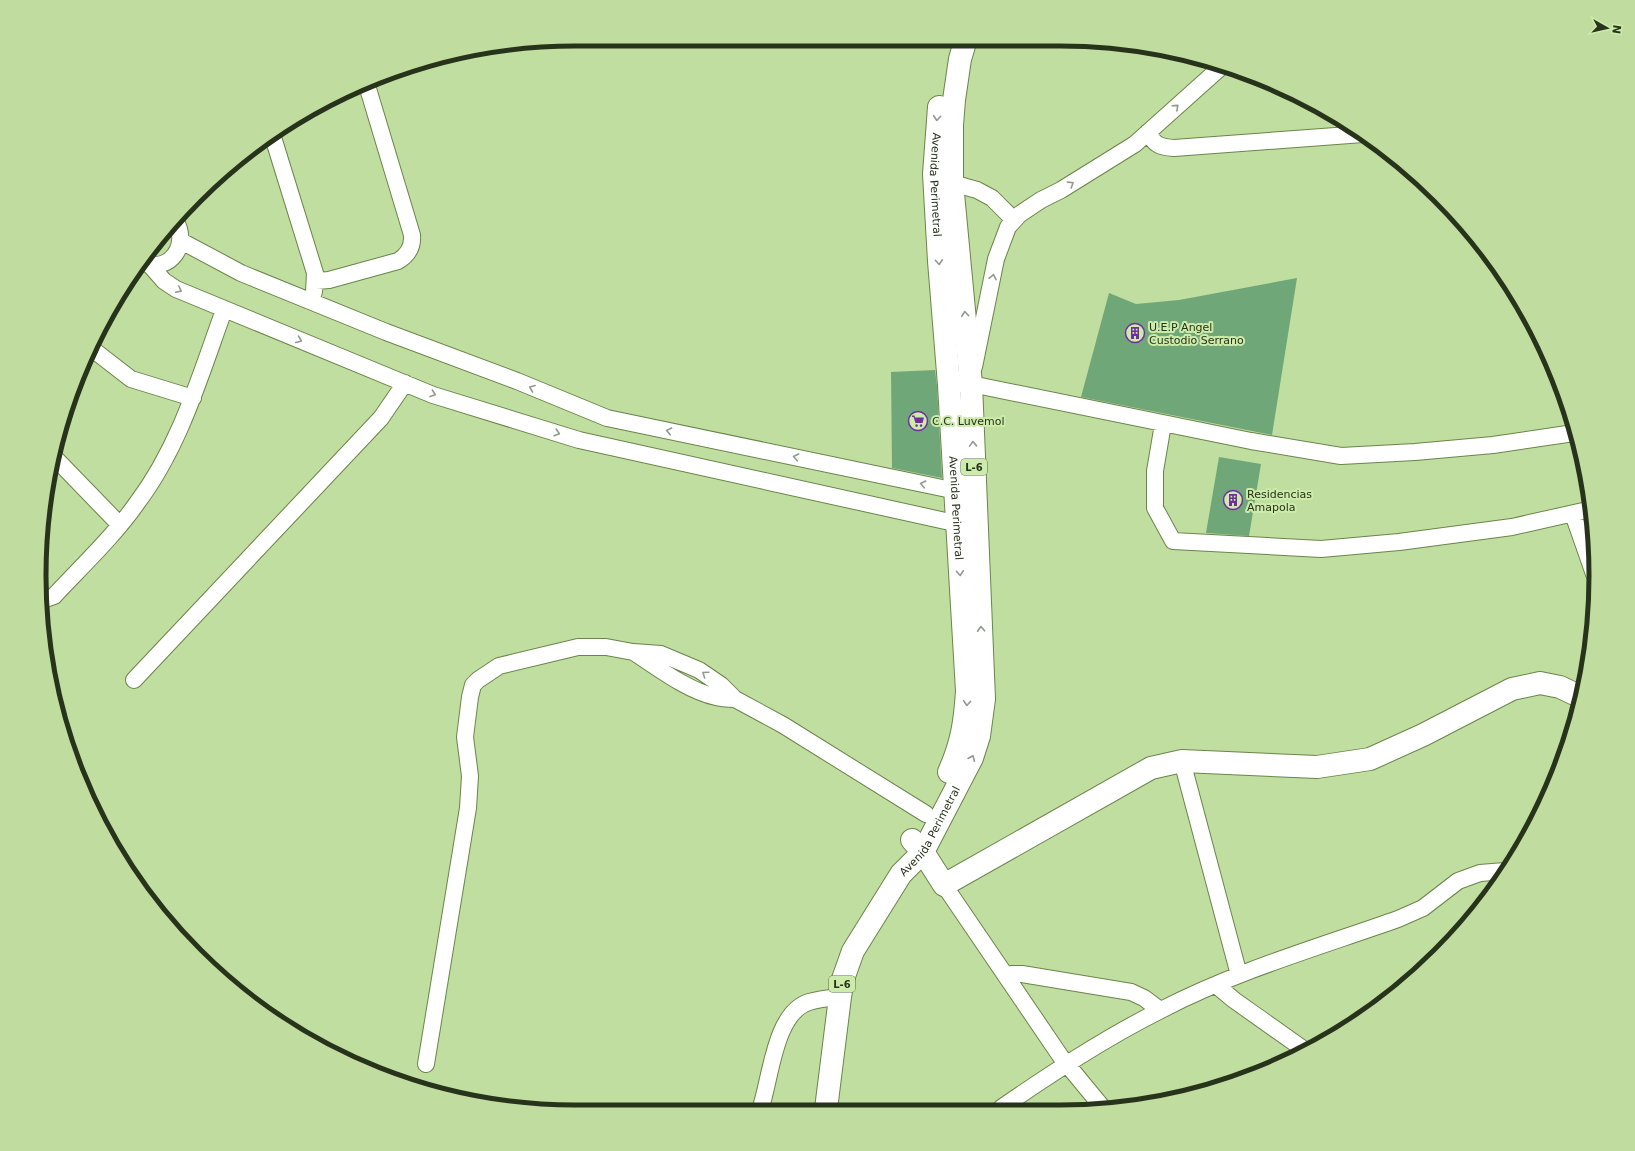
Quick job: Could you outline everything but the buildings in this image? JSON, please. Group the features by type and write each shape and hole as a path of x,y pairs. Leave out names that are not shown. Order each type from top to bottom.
{"main road":[{"name":"Avenida Perimetral","path":"840,997 843,979 853,951 972,758 979,736 982,718 984,699 967,526 954,490 949,385 934,174 937,115 941,87 951,46"},
{"name":"Avenida Perimetral","path":"917,846 926,814 948,774 960,748 966,718 967,526 975,495 971,384 952,183 954,100 960,60 964,46"},
{"path":"917,846 944,885 1151,768 1182,760 1317,767 1370,759 1423,735 1512,689 1540,683 1560,687 1575,694"},
{"name":"L-6","path":"826,1105 840,997"}],"street":[{"path":"971,384 996,259 1008,227 1020,214 1135,144 1217,70"},
{"path":"316,281 329,280 398,261 406,255 411,245 412,235 368,88"},
{"path":"1148,132 1153,143 1161,147 1174,148 1354,135"},
{"path":"274,140 315,273 316,281 312,302"},
{"path":"952,183 977,190 992,198 1014,220"},
{"path":"147,264 160,264 170,260 178,251 181,241 180,230 178,225"},
{"path":"181,241 241,273 607,418 975,495"},
{"path":"147,265 176,290 433,394 579,440 967,526"},
{"path":"47,599 54,596 137,504 163,462 193,398 224,310"},
{"path":"96,352 131,379 193,398"},
{"path":"134,680 381,418 405,383"},
{"path":"949,385 971,384 1163,424 1341,456 1415,452 1493,445 1570,434"},
{"path":"1163,424 1155,471 1155,508 1173,541 1321,549 1399,542 1512,527 1585,511"},
{"path":"58,462 119,524"},
{"path":"1572,514 1589,559"},
{"path":"426,1064 468,808 470,776 465,737 468,709 473,685 484,675 499,666 564,650 591,646 633,652 673,678 716,697 735,699 783,725 926,814"},
{"path":"1182,760 1239,975"},
{"path":"1005,1105 1067,1064 1160,1010 1239,975 1398,919 1423,908 1458,881 1480,873 1499,871"},
{"path":"944,885 1067,1064 1099,1103"},
{"path":"1006,976 1011,974 1022,974 1132,992 1144,998 1160,1010"},
{"path":"1216,985 1234,1000 1301,1046"},
{"path":"761,1105 779,1038 786,1021 795,1010 808,1002 840,997"}],"place":[{"name":"U.E.P Angel Custodio Serrano","path":"1135,333"},
{"name":"C.C. Luvemol","path":"918,421"},
{"name":"Residencias Amapola","path":"1233,500"}]}
